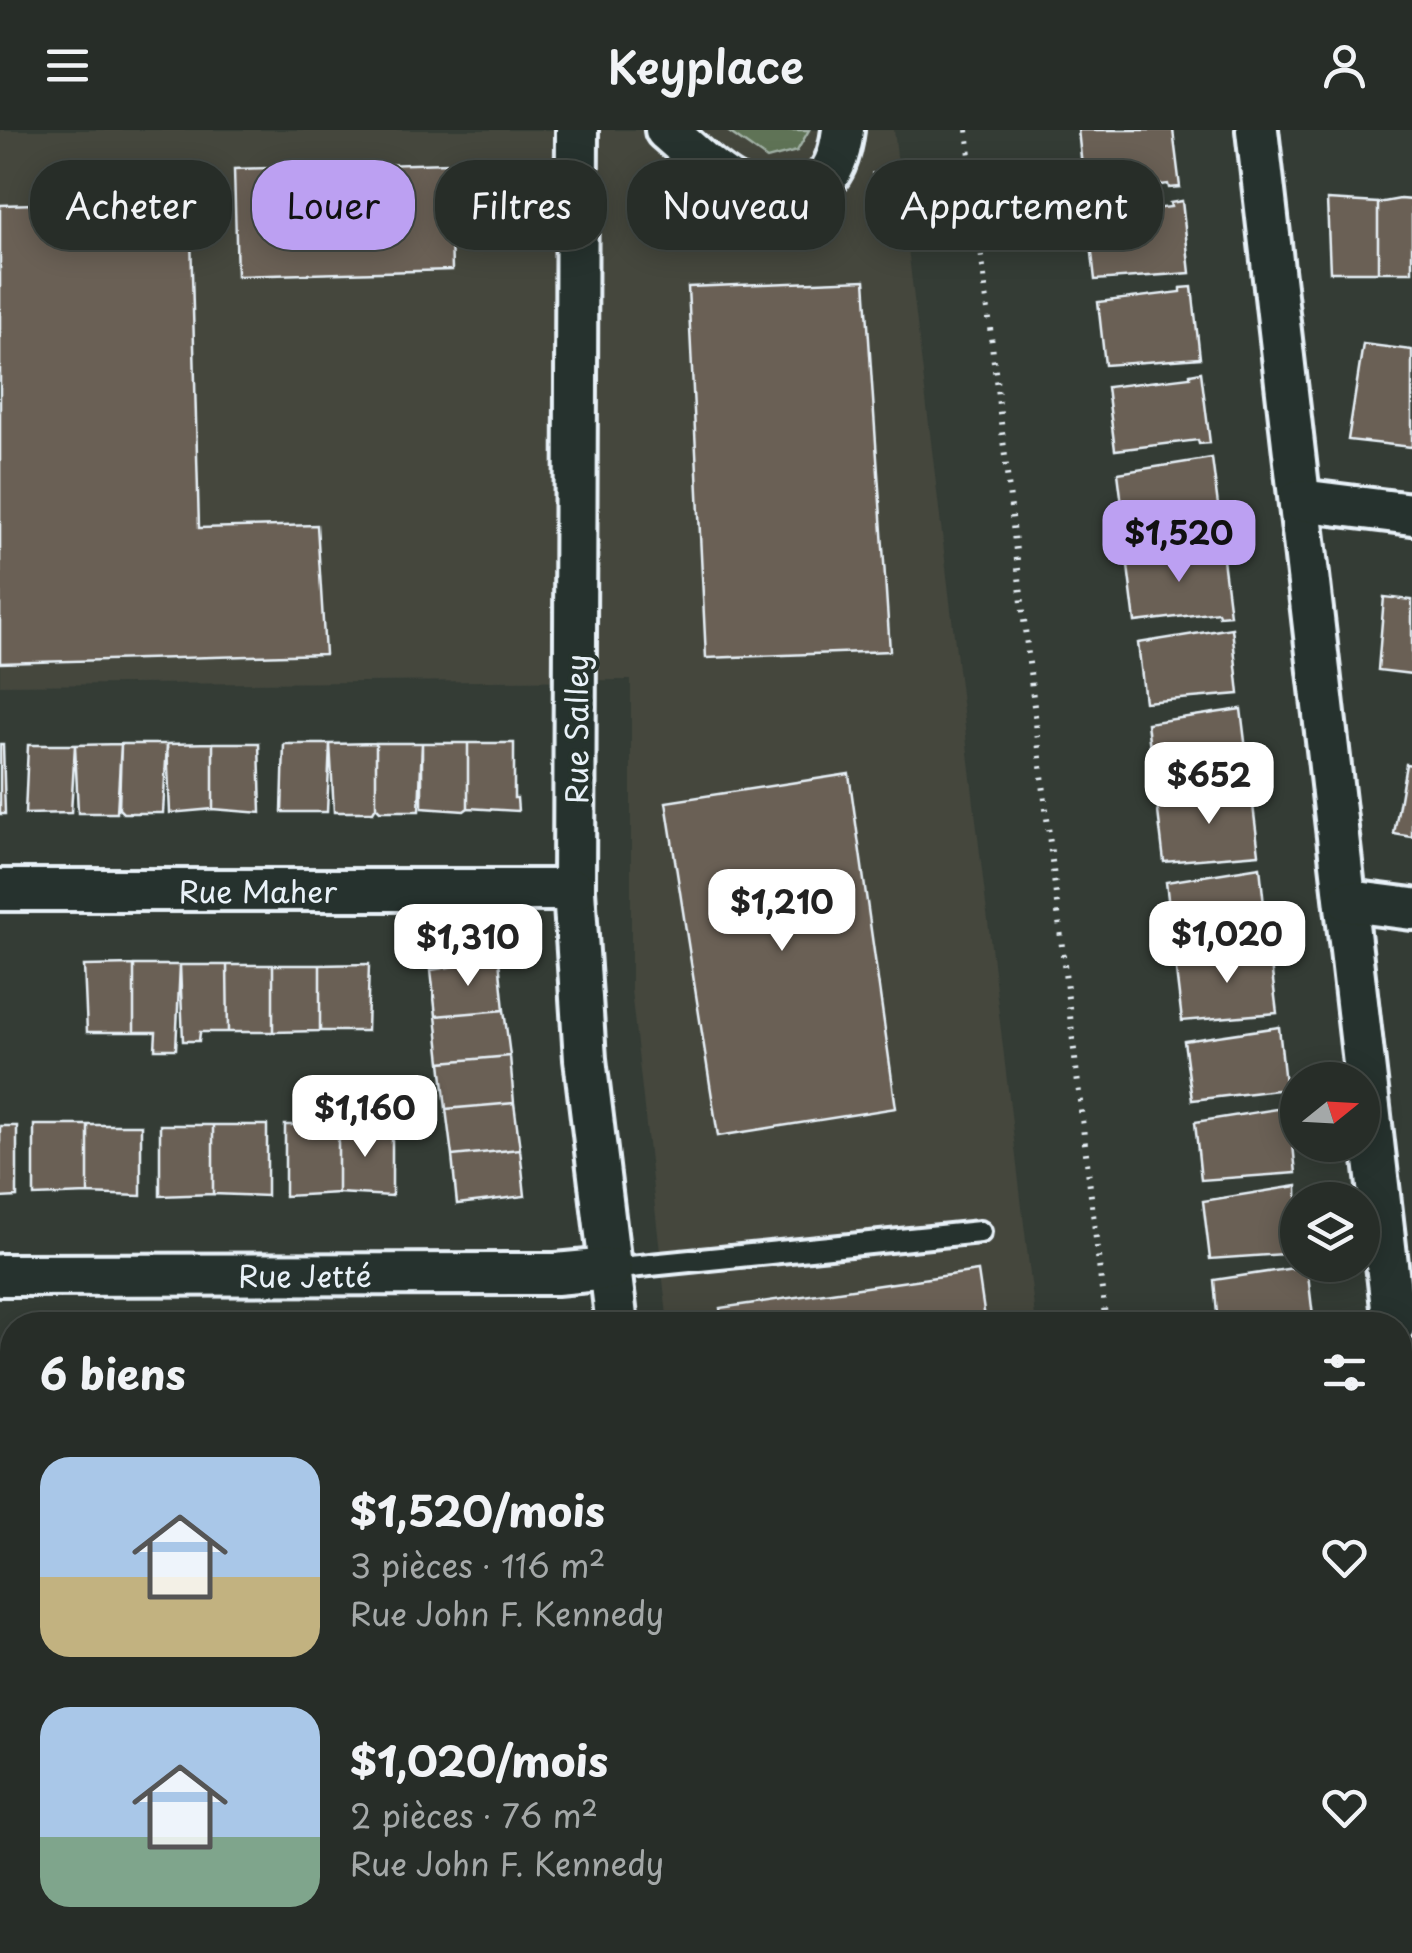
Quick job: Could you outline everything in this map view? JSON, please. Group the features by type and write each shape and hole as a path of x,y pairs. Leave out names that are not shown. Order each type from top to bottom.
{"street":[{"name":"Rue Salley","path":"577,130 574,890 583,1038 615,1312"},
{"path":"666,130 722,177 755,196 772,199 791,199 818,186 836,162 843,130"},
{"path":"1257,130 1399,1310"},
{"path":"1300,500 1412,514"},
{"name":"Rue Maher","path":"0,890 574,890"},
{"path":"1348,901 1412,909"},
{"name":"Rue Jetté","path":"0,1274 556,1274 610,1269"}],"lane":[{"path":"610,1269 980,1232"}],"path":[{"path":"967,130 1104,1312"}],"shaded area":[{"path":"0,130 894,130 898,160 865,160 865,250 908,250 1034,1312 667,1312 631,990 631,680 0,685"}],"green space":[{"path":"726,130 809,130 797,151 767,159"}],"building":[{"path":"1078,130 1173,130 1180,187 1163,185 1163,160 1081,160"},
{"path":"435,163 435,250 451,250 452,270 237,276 234,169 252,168 252,250 415,250 415,164"},
{"path":"1327,200 1378,203 1378,272 1330,272"},
{"path":"1412,200 1412,272 1378,272 1378,203"},
{"path":"1182,201 1190,273 1095,280 1092,250 1163,250 1163,208 1171,207 1170,203"},
{"path":"30,204 30,250 191,250 199,528 317,525 325,654 0,663 0,205"},
{"path":"865,280 890,651 706,658 688,287"},
{"path":"1192,287 1200,358 1105,365 1098,302 1181,292 1181,288"},
{"path":"1363,344 1412,350 1412,447 1348,440"},
{"path":"1201,372 1210,443 1199,444 1198,440 1115,450 1107,387 1190,377"},
{"path":"1212,458 1221,529 1210,530 1209,526 1126,536 1118,473"},
{"path":"1221,543 1230,615 1219,616 1218,612 1135,622 1127,558 1210,549 1210,545"},
{"path":"1384,597 1412,600 1412,674 1378,670"},
{"path":"1232,628 1239,694 1145,702 1138,643"},
{"path":"1241,709 1249,774 1239,771 1154,782 1147,723"},
{"path":"213,743 259,743 261,813 213,809"},
{"path":"213,743 213,809 170,813 167,744"},
{"path":"376,743 373,812 334,812 330,744"},
{"path":"376,743 422,743 419,811 380,811 376,807"},
{"path":"422,743 468,743 468,808 464,811 422,808"},
{"path":"468,743 514,743 514,798 518,811 468,808"},
{"path":"3,744 5,814 0,814"},
{"path":"121,744 117,813 78,813 75,745"},
{"path":"121,744 167,744 163,813 123,813 119,809"},
{"path":"284,744 330,744 327,812 282,812"},
{"path":"28,745 75,745 71,813 25,814"},
{"path":"1406,764 1412,765 1412,837 1394,834"},
{"path":"849,774 896,1108 718,1136 666,802"},
{"path":"1251,789 1259,854 1164,862 1157,803"},
{"path":"1260,867 1267,933 1173,941 1166,882"},
{"path":"1269,948 1277,1013 1182,1021 1175,962"},
{"path":"499,960 504,1010 436,1016 431,970"},
{"path":"369,964 367,1031 320,1031 320,965"},
{"path":"134,965 134,1032 87,1032 84,966"},
{"path":"134,965 180,965 176,1049 155,1049 156,1032 134,1032"},
{"path":"180,965 227,965 228,1032 200,1032 199,1041 183,1041"},
{"path":"227,965 273,965 273,1032 228,1032"},
{"path":"273,965 320,965 320,1031 273,1032"},
{"path":"504,1010 510,1056 441,1062 436,1016"},
{"path":"1279,1027 1283,1062 1280,1091 1192,1100 1184,1041"},
{"path":"510,1056 514,1103 446,1109 441,1062"},
{"path":"514,1103 520,1149 452,1156 446,1109"},
{"path":"1280,1108 1280,1162 1295,1162 1296,1173 1201,1180 1195,1122"},
{"path":"34,1125 88,1125 88,1194 34,1196"},
{"path":"88,1125 141,1125 141,1196 88,1194"},
{"path":"160,1125 213,1125 213,1194 160,1196"},
{"path":"213,1125 267,1125 267,1196 213,1194"},
{"path":"285,1125 338,1125 338,1193 285,1196"},
{"path":"338,1125 392,1125 392,1196 338,1193"},
{"path":"0,1126 17,1126 17,1197 0,1198"},
{"path":"520,1149 525,1196 457,1204 452,1156"},
{"path":"1280,1189 1280,1254 1210,1259 1203,1201"},
{"path":"1280,1270 1280,1282 1309,1282 1312,1312 1217,1312 1214,1280"},
{"path":"978,1271 984,1312 720,1312 720,1308"}]}
